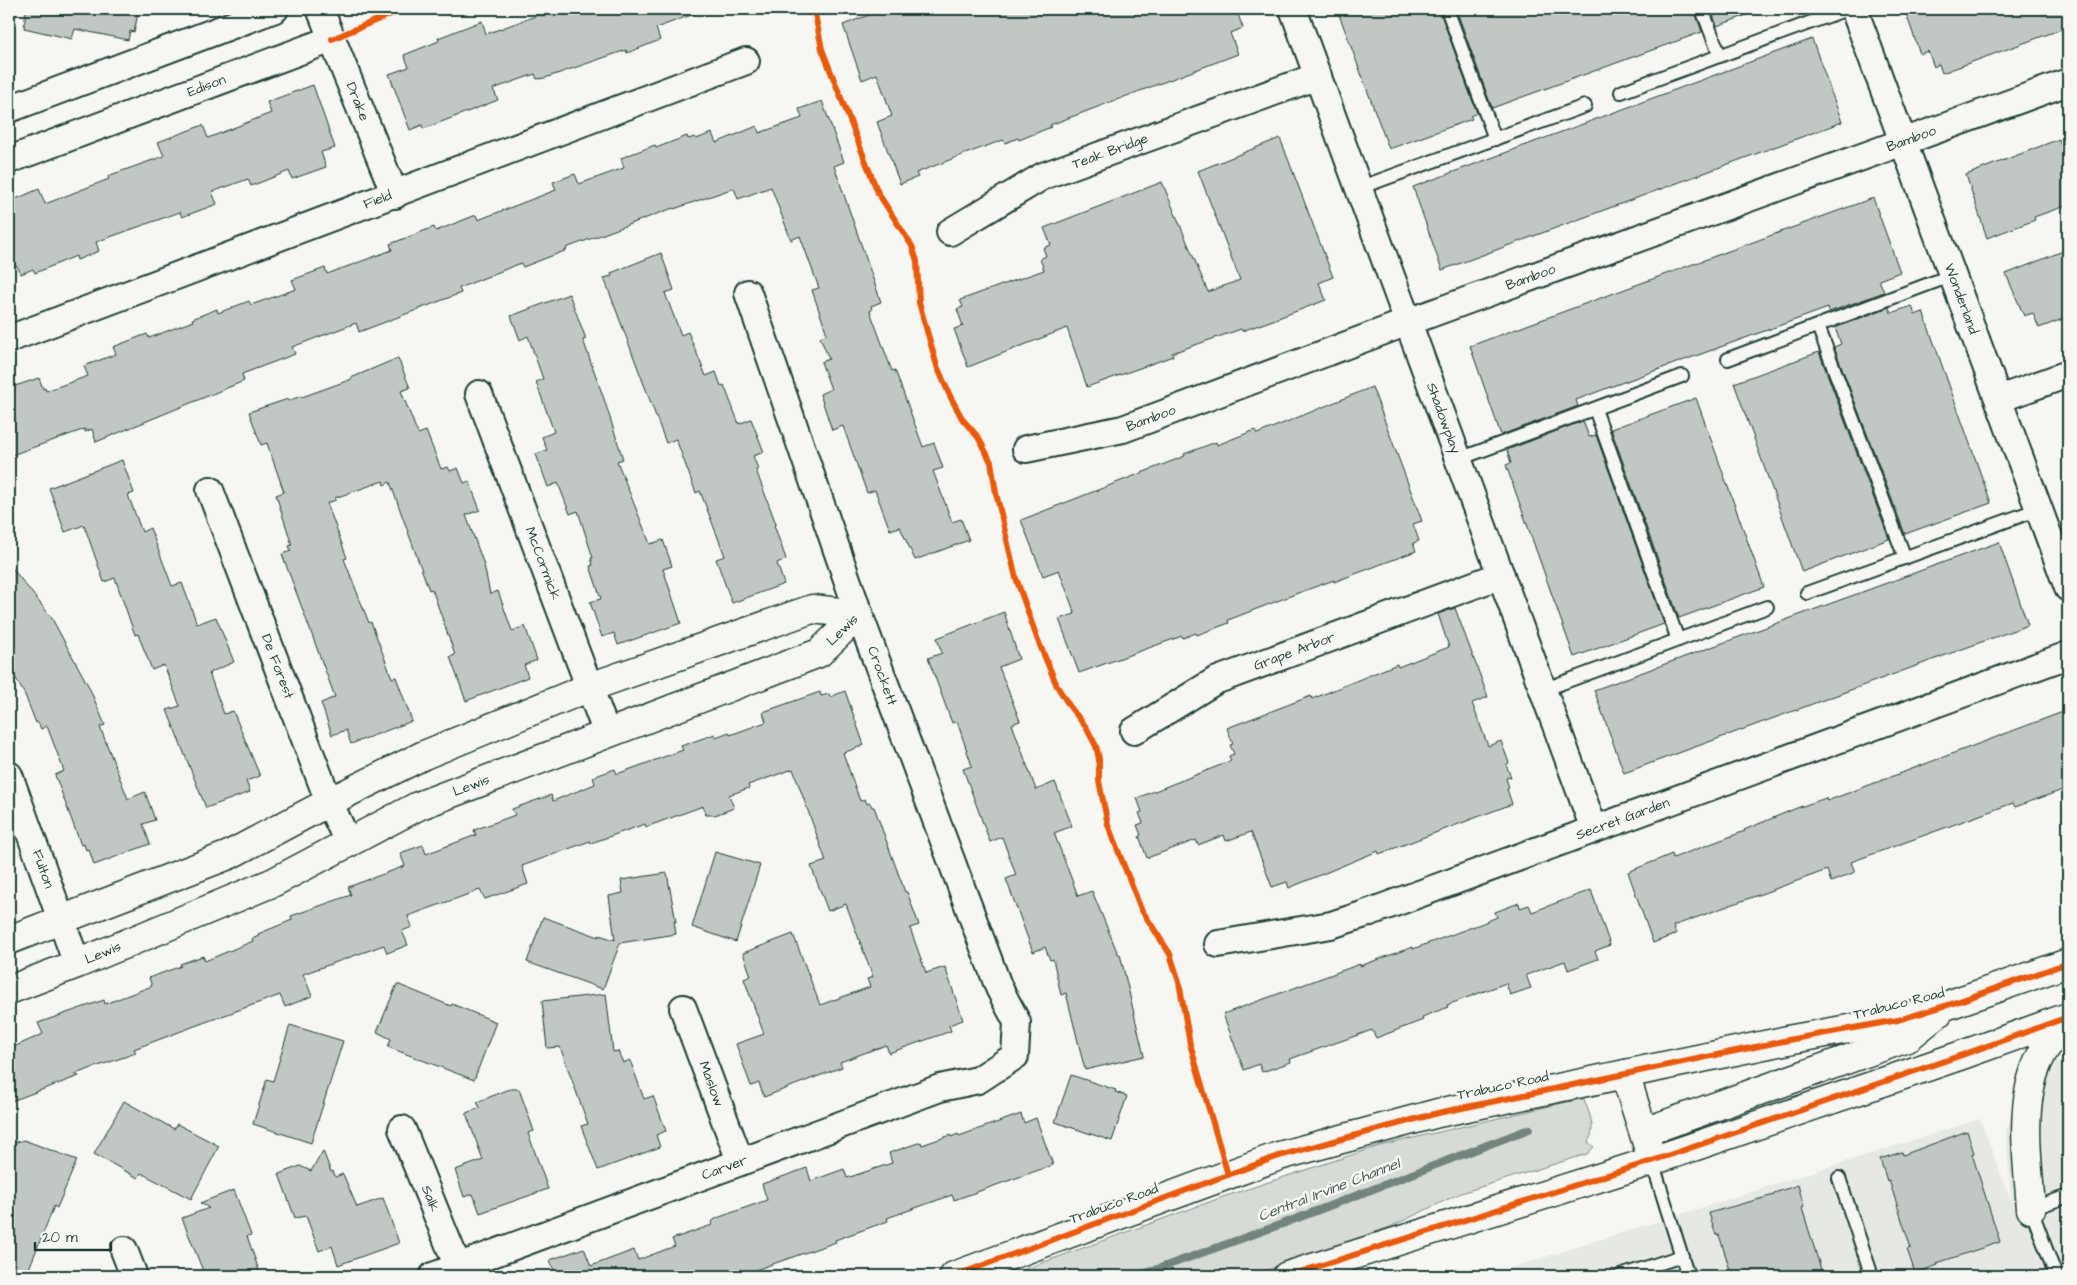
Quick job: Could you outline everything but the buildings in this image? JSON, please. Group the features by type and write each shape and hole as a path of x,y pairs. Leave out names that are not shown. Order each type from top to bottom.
{"main road":[{"name":"Lewis","path":"9,940 229,855 328,802 424,755 590,687 812,608 859,614"},
{"name":"Lewis","path":"9,990 77,964 274,882 418,806 819,653 859,614"},
{"name":"Trabuco Road","path":"954,1276 1279,1156 1438,1113 1793,1039 1898,1020 1948,1005 2068,963"},
{"path":"1644,1132 1907,1038 1948,1005"},
{"path":"1287,1276 1321,1271 1652,1161 2068,1016"},
{"path":"2031,1209 2026,1120 2031,1084 2037,1062 2045,1047 2055,1033 2068,1023"},
{"path":"1625,1074 1652,1161"}],"street":[{"path":"9,109 275,9"},
{"name":"Drake","path":"320,9 395,195"},
{"name":"Shadowplay","path":"1293,9 1594,829"},
{"name":"Wonderland","path":"1854,9 2068,588"},
{"name":"Edison","path":"9,160 332,40"},
{"name":"Field","path":"9,339 746,61"},
{"name":"Teak Bridge","path":"950,232 1043,176 1318,76"},
{"name":"Bamboo","path":"1026,449 1123,429 1408,322 2068,82"},
{"name":"Crockett","path":"748,293 859,614 999,988 1017,1022 1015,1056"},
{"path":"1998,399 2068,374"},
{"name":"McCormick","path":"479,394 607,734"},
{"name":"De Forest","path":"210,490 328,802 348,842"},
{"name":"Grape Arbor","path":"1134,731 1215,680 1501,575"},
{"name":"Secret Garden","path":"1218,944 1331,925 2068,655"},
{"name":"Fulton","path":"9,775 77,964"},
{"name":"Maslow","path":"683,1008 740,1161"},
{"name":"Carver","path":"433,1276 940,1088 978,1080 1015,1056"},
{"name":"Salk","path":"402,1129 458,1267"},
{"path":"124,1250 134,1276"}],"lane":[{"path":"1447,9 1494,139"},
{"path":"1702,9 1720,56"},
{"path":"1621,92 1847,9"},
{"path":"1359,188 1585,106"},
{"path":"1728,359 1953,276"},
{"path":"1818,326 1904,558"},
{"path":"1458,459 1682,376"},
{"path":"1595,409 1678,640"},
{"path":"1807,593 2039,509"},
{"path":"1543,690 1767,607"},
{"path":"1652,1161 1688,1276"},
{"path":"1839,1178 1872,1276"},
{"path":"2056,1276 2031,1209 2068,1196"},
{"path":"1620,1276 1682,1256"}],"shaded area":[{"path":"2068,1057 2068,1276 1486,1276 1980,1119 2011,1202 2006,1132 2024,1074"},
{"path":"1584,1099 1592,1126 1588,1142 1594,1147 1587,1154 1461,1193 1390,1227 1250,1276 1006,1276 1223,1197 1379,1146"}],"waterway":[{"name":"Central Irvine Channel","path":"1138,1276 1285,1223 1529,1129"}],"cycle path":[{"path":"332,39 403,9"},
{"path":"814,9 822,49 878,193 912,246 917,261 919,303 937,366 963,420 978,437 991,462 996,493 1016,578 1037,638 1057,686 1070,707 1086,727 1096,746 1099,759 1099,781 1108,825 1141,909 1170,954 1179,982 1190,1044 1228,1175"},
{"path":"954,1276 1279,1156 1438,1113 1793,1039 1898,1020 1948,1005 2068,963"},
{"path":"1287,1276 1652,1161 2068,1017"}]}
